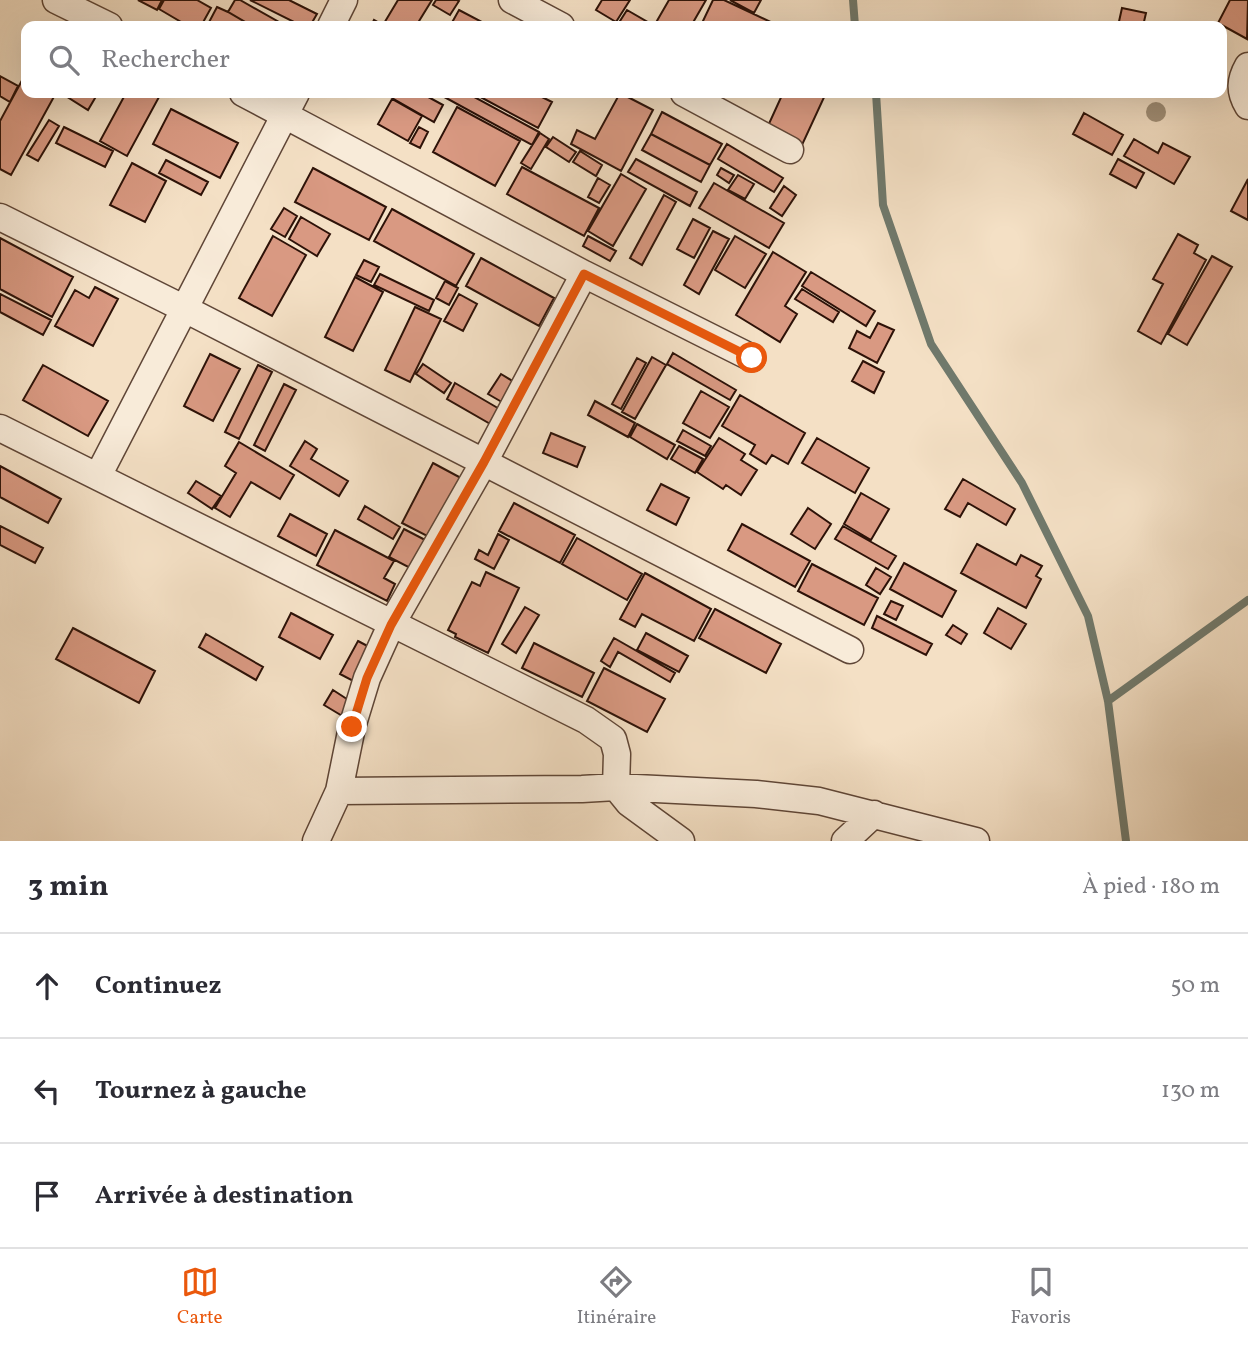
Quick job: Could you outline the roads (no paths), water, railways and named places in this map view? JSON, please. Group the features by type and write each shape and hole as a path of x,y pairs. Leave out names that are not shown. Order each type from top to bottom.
{"street":[{"path":"56,0 99,21"},
{"path":"334,21 344,0"},
{"path":"512,0 552,21"},
{"path":"1248,65 1242,77 1241,94 1248,106"},
{"path":"267,98 291,103 584,274 752,358"},
{"path":"693,98 790,150"},
{"path":"98,476 291,103"},
{"path":"0,217 186,309 850,650"},
{"path":"316,841 339,790 352,727 367,678 391,625 484,462 584,274"},
{"path":"0,428 586,720 613,739 617,754 616,787 629,803 681,841"},
{"path":"339,790 616,787 757,794 806,799 874,814 903,831 975,841"},
{"path":"845,841 874,814"}],"waterway":[{"path":"853,0 855,21"},
{"path":"876,98 883,205 931,344 1022,483 1088,616 1108,701 1126,841"},
{"path":"1108,701 1248,600"}]}
